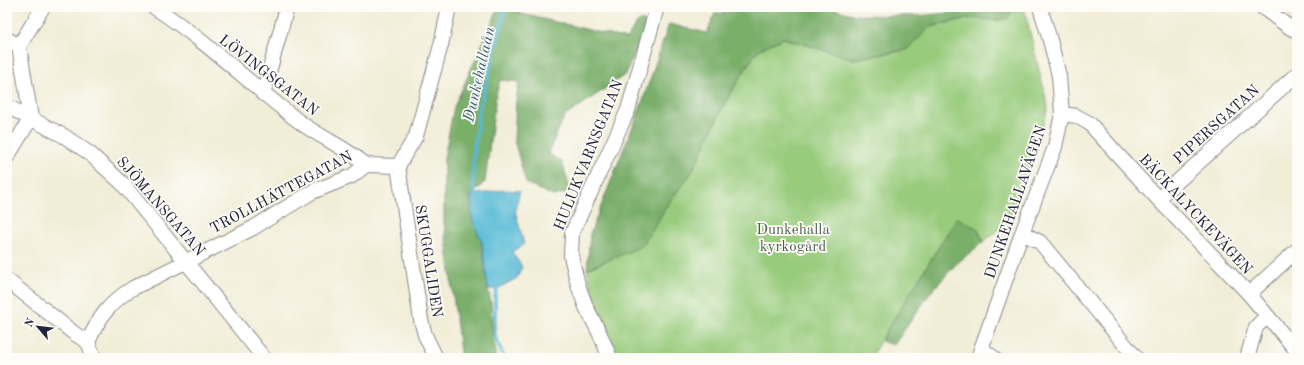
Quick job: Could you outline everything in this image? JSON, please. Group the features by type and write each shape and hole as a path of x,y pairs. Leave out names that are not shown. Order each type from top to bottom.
{"street":[{"path":"7,157 32,118 13,42 43,7"},
{"name":"LÖVINGSGATAN","path":"154,7 194,36 263,94 302,124 353,154 366,165"},
{"path":"263,94 288,7"},
{"path":"398,166 416,136 442,45 449,7"},
{"name":"HULUKVARNSGATAN","path":"610,358 586,307 578,285 571,256 572,233 628,110 657,7"},
{"path":"1262,7 1289,27 1297,31"},
{"name":"DUNKEHALLAVÄGEN","path":"979,353 1055,147 1062,114 1059,76 1040,9"},
{"name":"PIPERSGATAN","path":"1158,199 1297,74"},
{"name":"SJÖMANSGATAN","path":"7,106 64,136 105,166 126,188 264,358"},
{"name":"BÄCKALYCKEVÄGEN","path":"1062,114 1076,116 1089,123 1158,199 1249,294 1297,351"},
{"name":"TROLLHÄTTEGATAN","path":"88,342 107,309 119,297 133,288 253,228 312,192 352,176 366,165 398,166"},
{"name":"SKUGGALIDEN","path":"398,166 421,320 424,335 436,358"},
{"path":"1022,233 1040,242 1136,358"},
{"path":"1249,294 1297,250"},
{"path":"7,280 75,334 88,342 94,358"},
{"path":"1247,358 1256,328 1267,316"},
{"path":"979,353 994,358"}],"shaded area":[{"path":"1280,7 1297,7 1297,20"}],"green space":[{"path":"499,7 519,7 518,13 627,39 636,24 640,21 644,21 647,25 626,74 564,117 548,153 562,162 571,192 553,196 526,183 514,140 516,101 519,82 500,80 496,95 485,182 471,195 472,219 482,243 497,358 459,358 460,352 444,222 444,158 454,107"},
{"path":"730,7 826,7 856,15 917,16 957,12 1012,10 1008,18 999,20 968,18 930,27 906,50 854,59 783,38 758,50 723,106 692,172 670,201 642,246 587,269 590,234 642,103 669,24 707,33 715,13 728,13"},
{"name":"Dunkehalla kyrkogård","path":"1012,10 1025,12 1048,107 1038,142 1010,220 983,242 978,229 957,218 870,358 620,358 594,299 587,269 642,246 670,201 692,172 723,106 758,50 783,38 854,59 906,50 930,27 968,18 999,20 1008,18"},
{"path":"957,218 978,229 983,242 955,265 930,293 894,345 883,342 882,338"}],"water":[{"path":"504,190 520,191 515,210 524,244 512,252 522,267 517,278 497,289 488,289 482,243 472,219 471,195"}],"waterway":[{"name":"Dunkehallaån","path":"476,198 473,188 473,161 479,109 506,7"},
{"name":"Dunkehallaån","path":"496,285 495,336 504,358"}]}
